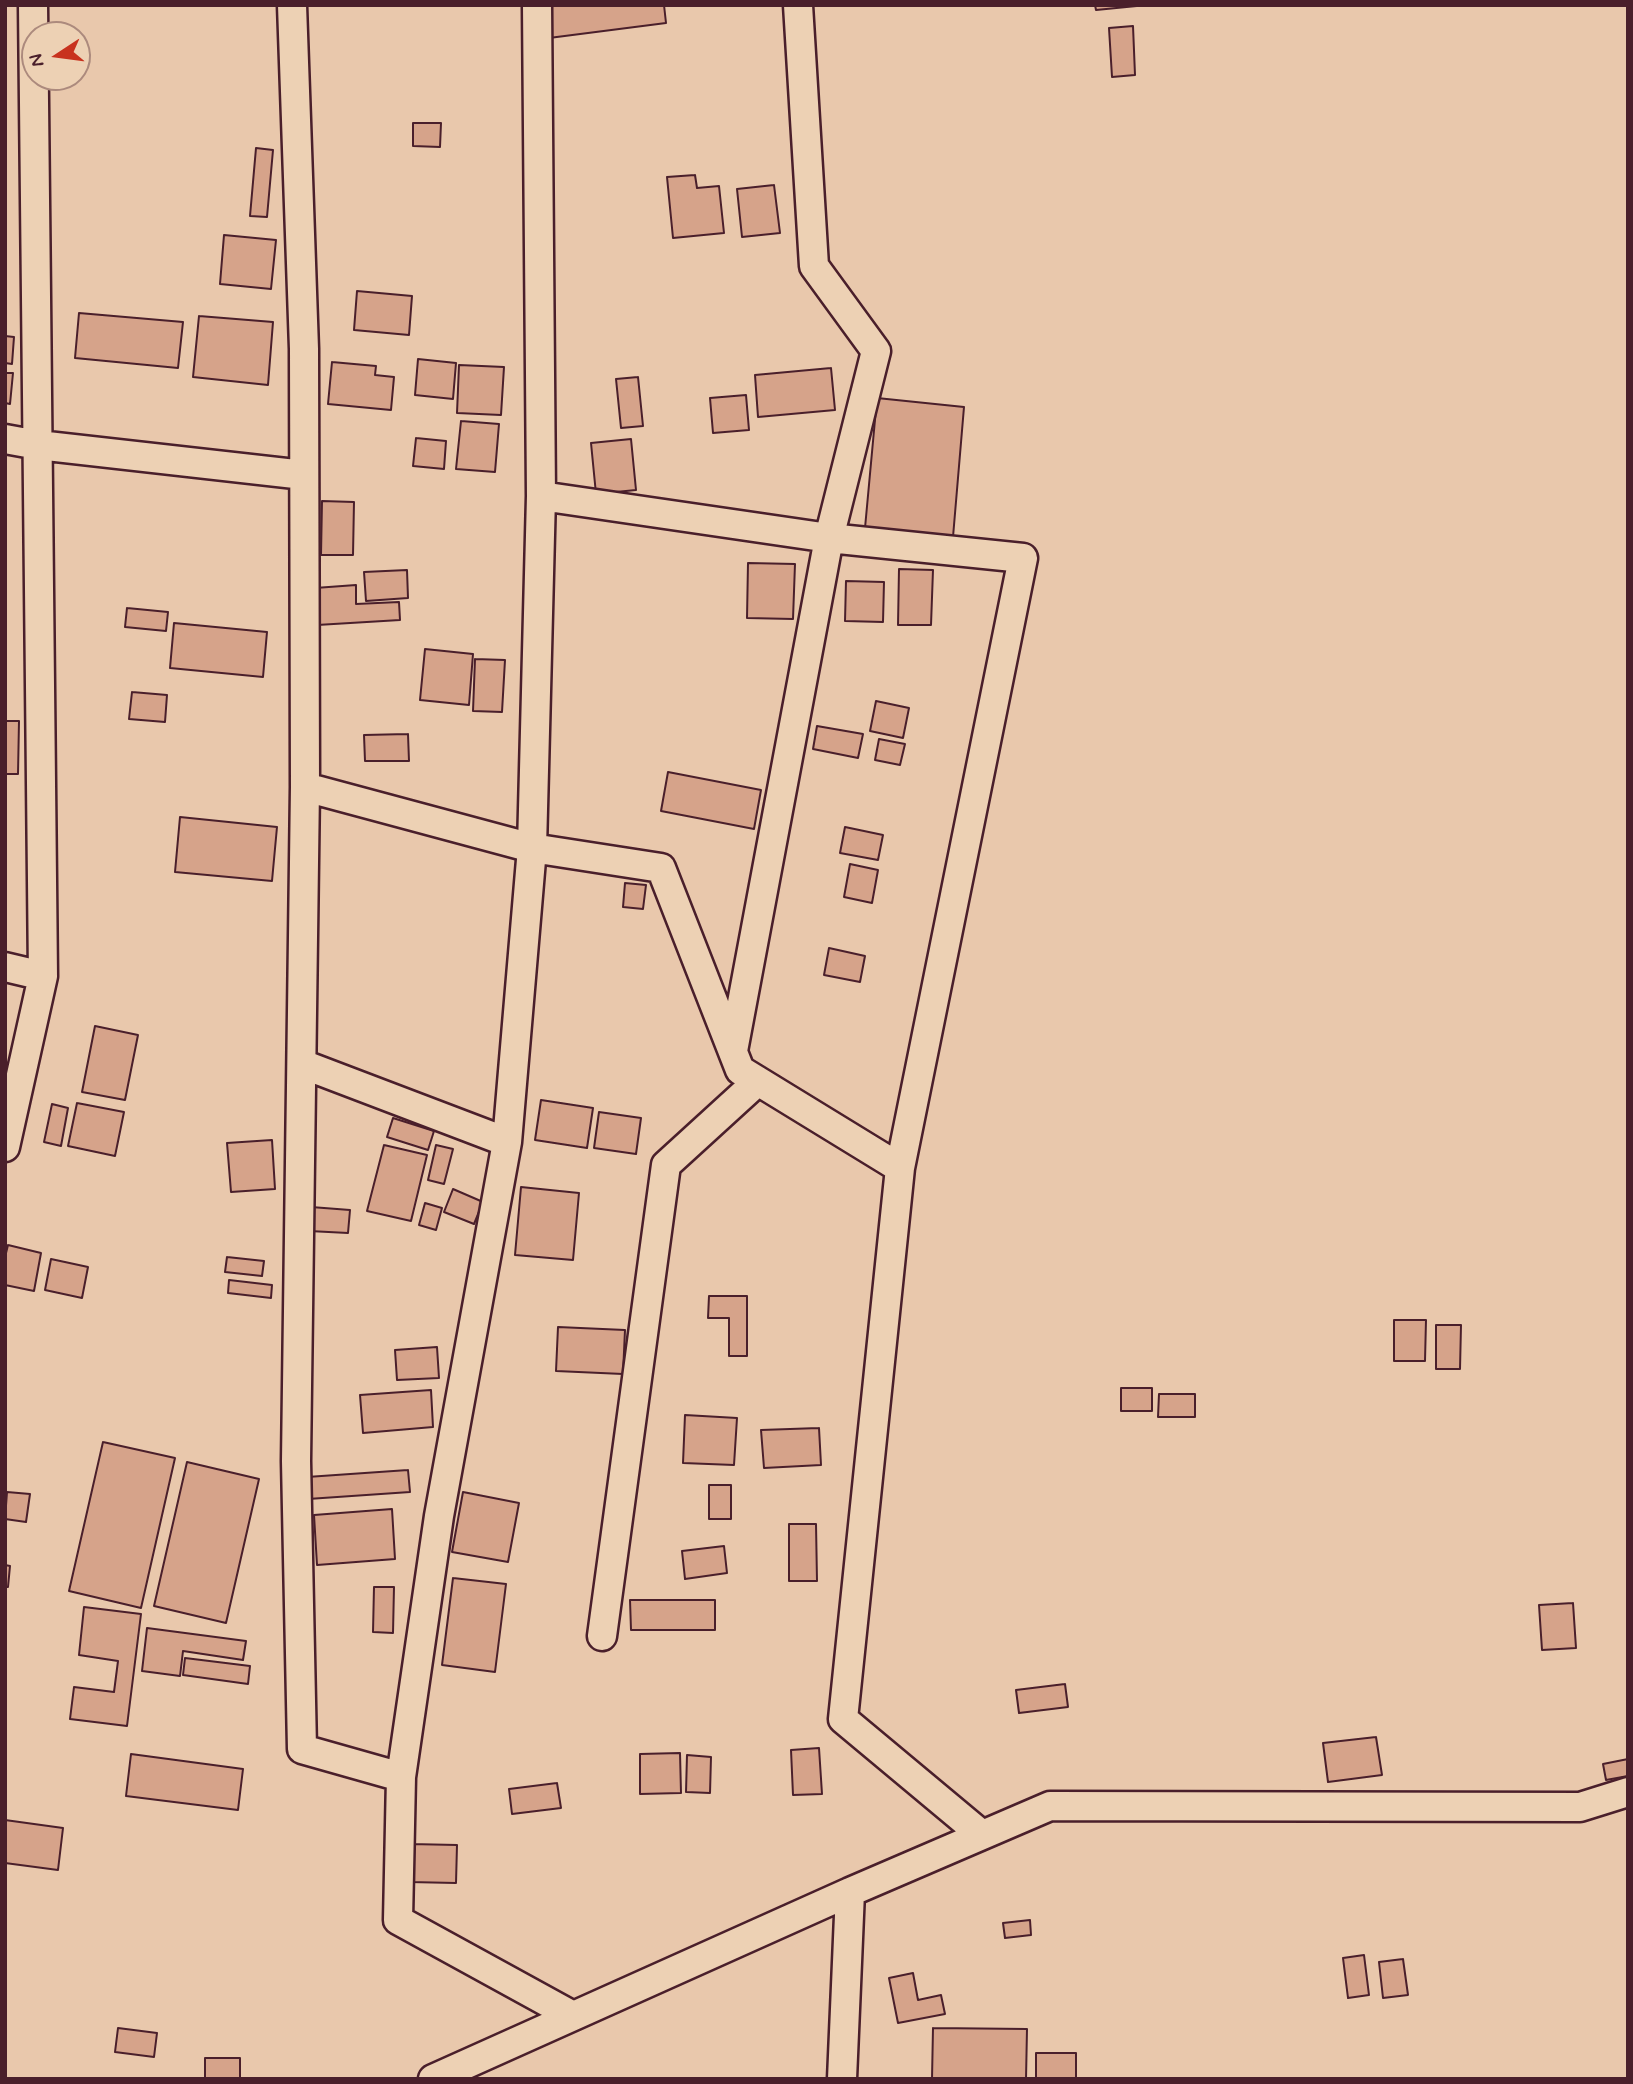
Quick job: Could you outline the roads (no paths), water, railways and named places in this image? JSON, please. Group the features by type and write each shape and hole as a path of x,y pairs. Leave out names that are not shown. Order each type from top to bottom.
{"street":[{"path":"5,1147 43,976 33,5"},
{"path":"292,5 304,349 305,787 296,1461 302,1749 401,1777"},
{"path":"537,5 541,496 532,848 507,1142 439,1516 401,1777 398,1920 573,2016"},
{"path":"733,1052 829,538 876,351 814,266 798,5"},
{"path":"5,439 304,475"},
{"path":"541,496 829,538 1023,558 900,1168 843,1719 982,1835"},
{"path":"305,787 532,848 661,868 740,1070 900,1168"},
{"path":"5,967 43,976"},
{"path":"302,1063 507,1142"},
{"path":"602,1636 666,1165 758,1081"},
{"path":"433,2079 850,1892 1050,1806 1580,1807 1628,1792"},
{"path":"842,2079 850,1892"}]}
